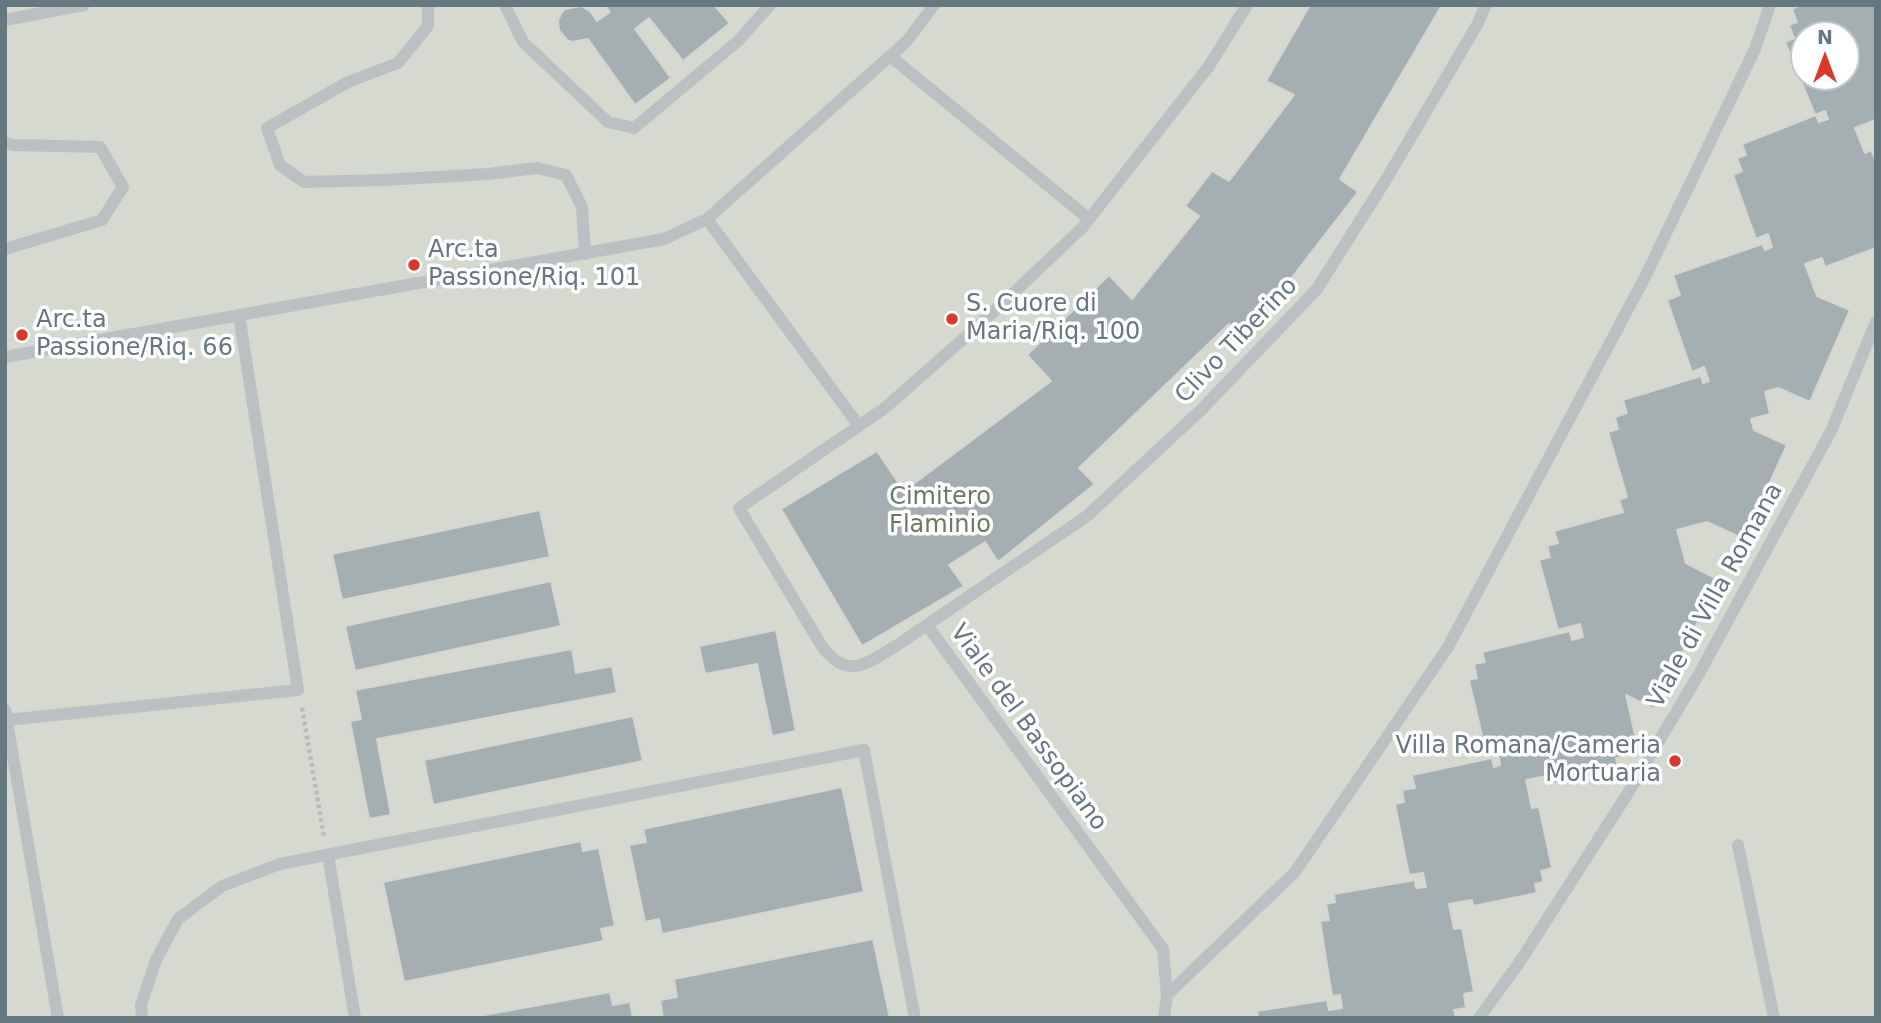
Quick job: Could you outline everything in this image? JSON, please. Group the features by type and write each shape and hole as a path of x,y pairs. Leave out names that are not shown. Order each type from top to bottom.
{"lane":[{"path":"5,20 84,5"},
{"path":"428,5 428,26 398,63 348,82 267,128 280,165 304,182 488,174 537,168 566,175 582,207 585,254"},
{"path":"505,5 523,42 608,122 634,128 738,41 770,5"},
{"path":"5,357 664,239 707,219 907,41 934,5"},
{"path":"707,219 859,426 886,408 1082,228 1209,66 1247,5"},
{"name":"Clivo Tiberino","path":"928,625 1087,516 1201,411 1317,289 1387,178 1477,25 1486,5"},
{"path":"1167,995 1295,872 1448,647 1644,279 1755,49 1770,5"},
{"path":"891,56 1089,219"},
{"path":"5,143 100,147 123,187 102,220 5,248"},
{"path":"58,1018 9,753 6,715 298,690 239,315"},
{"name":"Viale di Villa Romana","path":"1479,1018 1518,963 1628,793 1699,674 1831,431 1876,322"},
{"name":"Viale del Bassopiano","path":"859,426 739,508 821,645 833,659 844,665 866,665 928,625 1163,949 1167,995 1164,1018"},
{"path":"142,1018 141,1005 156,960 178,919 222,886 280,864 864,750 915,1018"},
{"path":"1738,845 1774,1018"},
{"path":"328,855 355,1018"}],"path":[{"path":"298,690 328,855"}],"green space":[{"name":"Cimitero Flaminio","path":"5,5 1876,5 1876,1018 5,1018"}],"building":[{"path":"604,5 714,5 730,23 683,61 649,18 635,29 671,78 635,105 588,39 572,42 559,30 558,20 565,9 581,6 590,11 597,21 610,12"},
{"path":"1310,5 1442,5 1340,179 1358,192 1245,338 1229,324 1079,468 1095,484 998,562 985,542 949,565 964,586 862,646 781,509 877,451 904,491 1051,381 1027,355 1109,275 1132,299 1199,216 1185,206 1212,171 1229,181 1294,95 1266,81"},
{"path":"1800,5 1876,5 1876,120 1855,128 1865,153 1871,150 1876,161 1876,248 1825,267 1822,258 1805,264 1817,296 1850,310 1810,402 1778,388 1765,392 1770,414 1751,419 1754,430 1787,445 1744,539 1707,522 1677,530 1686,563 1719,580 1654,709 1626,695 1637,743 1627,745 1630,756 1616,758 1618,769 1554,783 1552,775 1526,780 1532,808 1539,807 1552,868 1541,871 1544,882 1535,884 1537,893 1473,906 1472,900 1449,904 1454,929 1462,928 1474,992 1464,994 1466,1008 1454,1010 1456,1018 1258,1018 1257,1011 1327,1000 1329,1010 1342,1008 1340,995 1332,996 1320,921 1329,920 1326,904 1335,902 1334,894 1415,880 1416,888 1426,887 1423,873 1409,875 1395,804 1404,802 1402,790 1415,788 1412,775 1492,758 1494,767 1500,765 1498,750 1486,753 1469,680 1477,678 1474,664 1485,662 1482,652 1570,631 1572,640 1583,637 1580,624 1558,630 1539,560 1550,557 1547,546 1558,543 1554,531 1623,512 1619,500 1627,497 1608,432 1618,429 1615,417 1627,413 1623,400 1701,376 1703,383 1709,381 1704,367 1692,372 1667,300 1680,295 1673,275 1762,244 1765,250 1772,247 1768,234 1756,239 1733,175 1742,171 1737,158 1746,155 1742,144 1816,115 1819,122 1828,119 1825,111 1815,115 1805,91 1860,91 1860,21 1797,21 1792,9"},
{"path":"1790,40 1790,54 1785,42"},
{"path":"540,510 550,557 342,600 332,554"},
{"path":"551,581 561,626 355,671 345,626"},
{"path":"776,630 796,731 772,736 757,664 705,674 699,646"},
{"path":"572,649 576,673 612,666 617,693 377,739 391,815 369,819 350,721 361,719 355,690"},
{"path":"633,716 643,761 433,805 424,760"},
{"path":"842,787 864,892 662,934 659,919 645,922 629,845 646,842 643,829"},
{"path":"581,841 583,851 599,848 615,926 601,929 604,941 404,982 383,882"},
{"path":"873,939 890,1018 663,1018 660,1000 677,997 674,979"},
{"path":"610,992 613,1005 630,1002 633,1018 468,1018"}],"place":[{"name":"Arc.ta Passione/Riq. 101","path":"414,265"},
{"name":"S. Cuore di Maria/Riq. 100","path":"952,319"},
{"name":"Arc.ta Passione/Riq. 66","path":"22,335"},
{"name":"Villa Romana/Cameria Mortuaria","path":"1675,761"}]}
